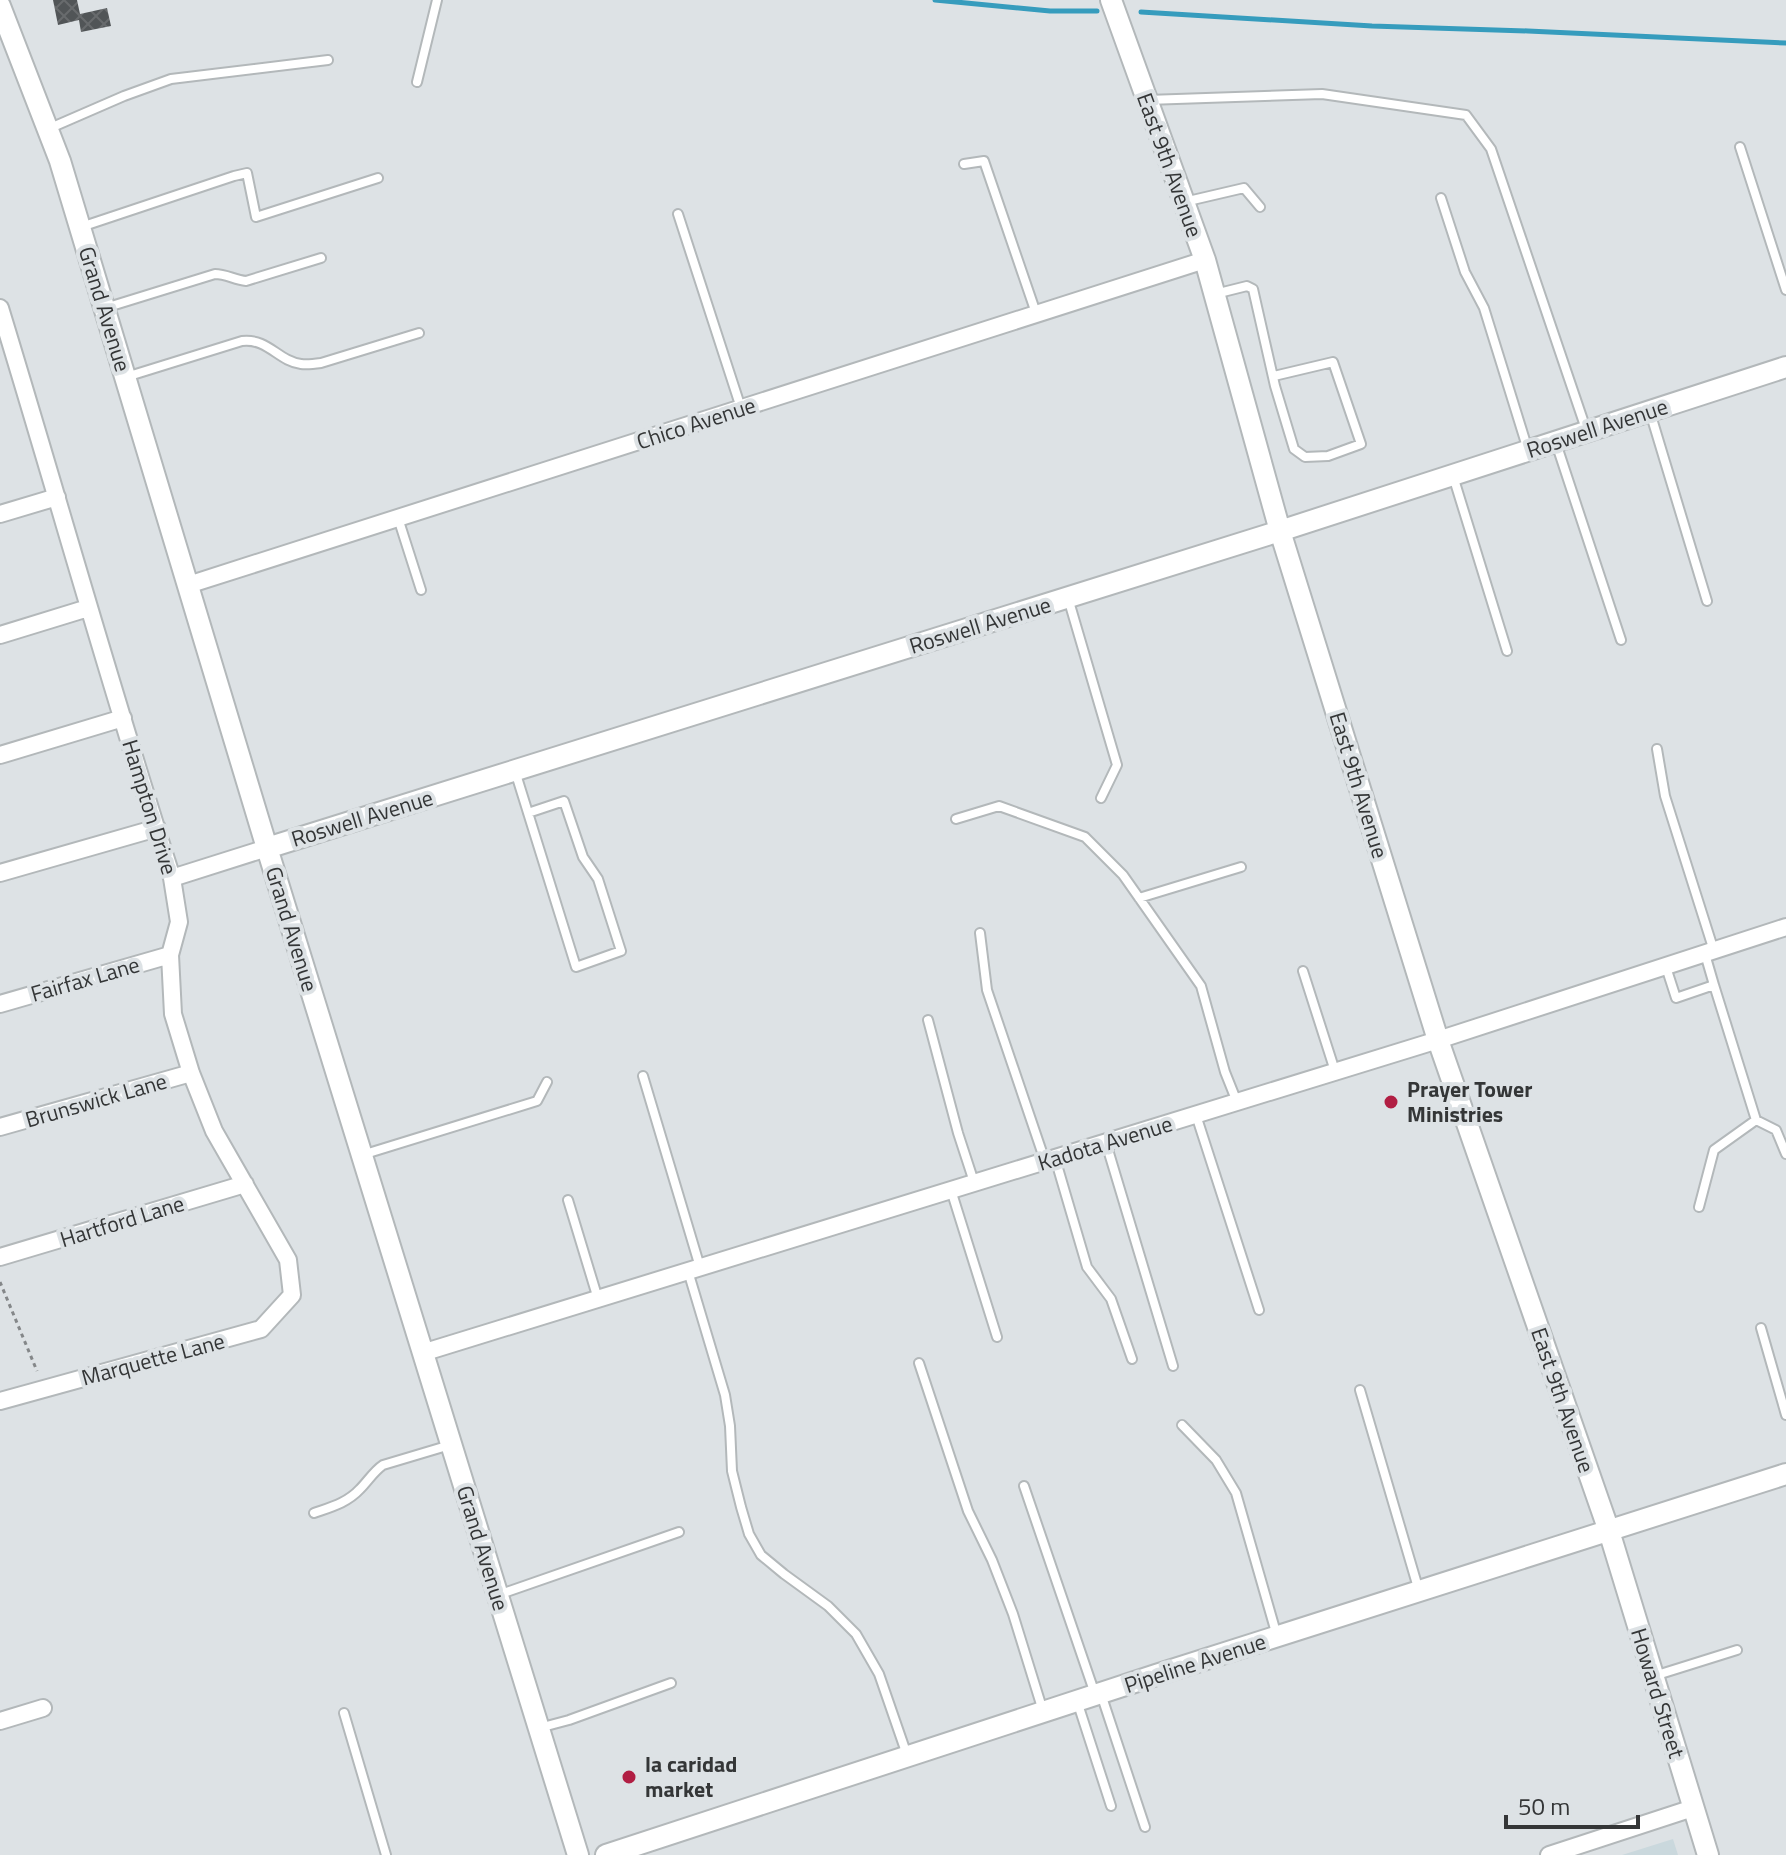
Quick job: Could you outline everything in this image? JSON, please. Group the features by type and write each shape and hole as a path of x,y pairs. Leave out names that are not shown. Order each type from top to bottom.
{"street":[{"name":"East 9th Avenue","path":"1111,0 1205,260 1280,531 1438,1040 1609,1531"},
{"name":"Grand Avenue","path":"0,6 60,161 267,848 578,1855"},
{"name":"Chico Avenue","path":"188,585 1205,260"},
{"name":"Hampton Drive","path":"0,308 88,608 172,878 179,922 170,955 173,1014 191,1073 214,1131 288,1260 292,1295"},
{"name":"Roswell Avenue","path":"172,878 1280,531 1786,367"},
{"path":"0,514 57,497"},
{"path":"0,635 88,608"},
{"path":"0,755 123,718"},
{"path":"0,873 157,828"},
{"name":"Kadota Avenue","path":"422,1353 1438,1040 1786,927"},
{"name":"Fairfax Lane","path":"0,1004 170,955"},
{"name":"Brunswick Lane","path":"0,1127 191,1073"},
{"name":"Hartford Lane","path":"0,1257 245,1184"},
{"name":"Marquette Lane","path":"0,1401 261,1329 292,1295"},
{"name":"Pipeline Avenue","path":"606,1855 1043,1711 1786,1474"},
{"name":"Howard Street","path":"1609,1531 1708,1855"},
{"path":"0,1721 43,1708"},
{"path":"1549,1855 1693,1808"}],"lane":[{"path":"417,82 437,0"},
{"path":"47,129 171,79 328,60"},
{"path":"1146,100 1322,94 1466,115 1491,149 1587,432"},
{"path":"1740,147 1786,290"},
{"path":"964,164 984,161 1036,314"},
{"path":"80,227 247,173 256,217 378,178"},
{"path":"1184,202 1244,188 1260,207"},
{"path":"1441,198 1465,272 1484,308 1529,451"},
{"path":"678,214 742,408"},
{"path":"104,308 215,274 246,281 321,258"},
{"path":"1214,294 1247,286 1253,289 1274,376 1294,449 1305,457 1328,456 1361,444 1333,362 1274,376"},
{"path":"125,377 242,341 257,341 293,362 309,364 419,333"},
{"path":"1650,411 1707,601"},
{"path":"1555,442 1621,640"},
{"path":"1452,475 1507,651"},
{"path":"398,518 421,590"},
{"path":"1068,597 1117,765 1101,798"},
{"path":"1657,749 1665,796 1710,952 1714,985 1756,1120 1776,1130 1786,1154"},
{"path":"515,770 528,813 576,967 621,951 598,879 583,857 564,801 528,813"},
{"path":"956,819 999,806 1085,837 1123,875 1201,986 1225,1072 1237,1102"},
{"path":"1139,898 1241,867"},
{"path":"980,933 987,990 1087,1267 1111,1299 1132,1359"},
{"path":"1666,967 1676,998 1714,985"},
{"path":"1303,971 1335,1072"},
{"path":"928,1020 974,1183"},
{"path":"643,1076 725,1395 732,1471 749,1534 761,1555 828,1606 856,1634 879,1674 908,1756"},
{"path":"361,1155 537,1101 547,1082"},
{"path":"1196,1115 1259,1310"},
{"path":"1699,1207 1714,1150 1756,1120"},
{"path":"1106,1143 1173,1366"},
{"path":"951,1190 997,1337"},
{"path":"568,1200 598,1299"},
{"path":"1761,1328 1786,1415"},
{"path":"919,1363 968,1511 1013,1614 1043,1711"},
{"path":"1360,1390 1420,1591"},
{"path":"1182,1425 1216,1460 1236,1493 1277,1637"},
{"path":"314,1513 346,1502 383,1465 451,1445"},
{"path":"1024,1486 1091,1696 1145,1827"},
{"path":"497,1595 679,1532"},
{"path":"1653,1676 1737,1650"},
{"path":"538,1728 671,1683"},
{"path":"1091,1696 1111,1806"},
{"path":"344,1713 386,1855"}],"path":[{"path":"0,1282 37,1371"}],"shaded area":[{"path":"1673,1839 1678,1855 1622,1855"}],"building":[{"path":"53,0 77,0 80,14 107,8 111,26 81,32 79,20 58,25"}],"waterway":[{"path":"935,0 1050,11 1097,11"},
{"path":"1141,12 1372,26 1786,43"}],"place":[{"name":"Prayer Tower Ministries","path":"1391,1102"},
{"name":"la caridad market","path":"629,1777"}]}
